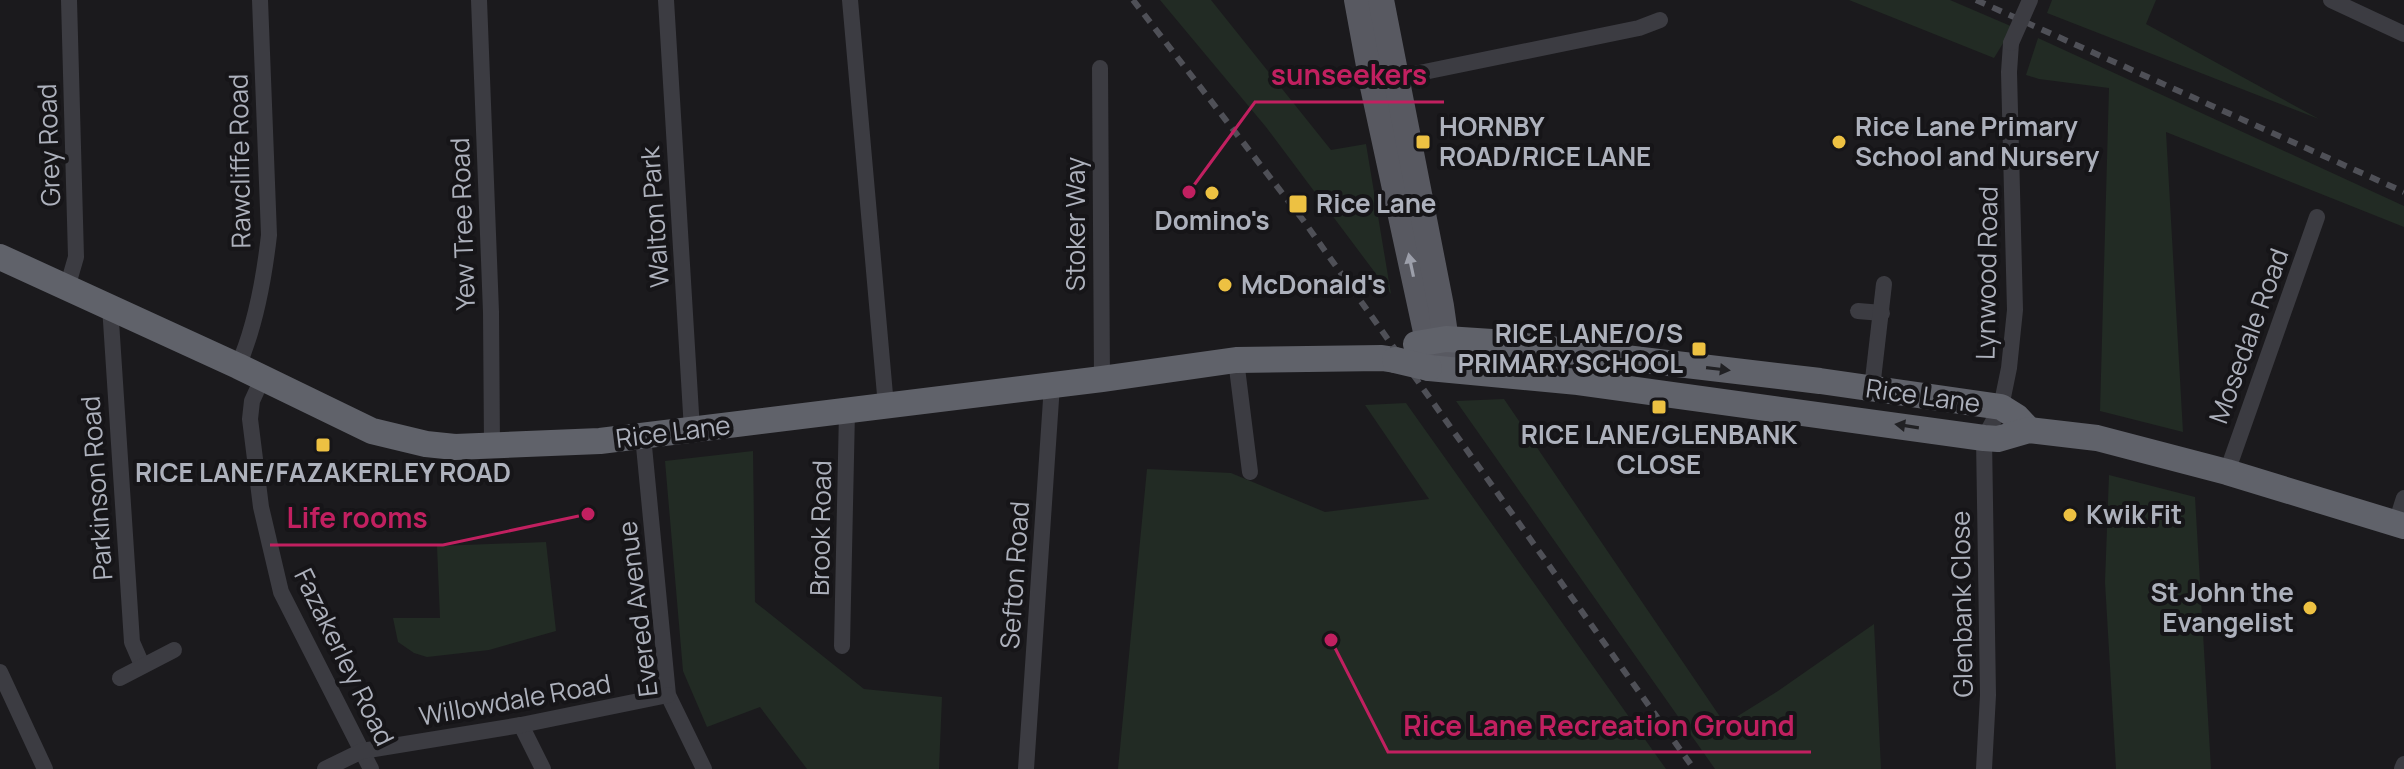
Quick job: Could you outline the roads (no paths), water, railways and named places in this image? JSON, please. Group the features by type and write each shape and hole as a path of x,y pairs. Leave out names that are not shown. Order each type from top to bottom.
{"highway":[{"name":"Rice Lane","path":"0,257 372,431 426,444 492,447 643,436 1236,360 1389,357 1438,368 1578,382 1984,438 1998,439 2029,430 2097,438 2401,516"},
{"name":"Rice Lane","path":"1389,357 1429,341 1522,345 2001,407 2017,417 2029,430"}],"main road":[{"path":"1357,0 1384,80"},
{"path":"1381,0 1384,80 1429,341 1438,368"}],"street":[{"name":"Grey Road","path":"67,288 76,257 69,0"},
{"name":"Rawcliffe Road","path":"238,366 265,272 269,235 260,0"},
{"name":"Yew Tree Road","path":"479,0 491,312 492,447"},
{"name":"Walton Park","path":"666,0 692,430"},
{"path":"850,0 886,406"},
{"name":"Lynwood Road","path":"1984,438 2001,407 2009,368 2015,310 2009,72 2011,43 2030,0"},
{"path":"2331,0 2404,34"},
{"path":"1384,80 1639,28 1660,20"},
{"name":"Stoker Way","path":"1100,68 1102,379"},
{"name":"Mosedale Road","path":"2227,472 2317,217"},
{"path":"1872,388 1884,284"},
{"name":"Parkinson Road","path":"110,306 132,642 142,665"},
{"path":"1858,311 1882,313"},
{"path":"1236,360 1250,472"},
{"name":"Fazakerley Road","path":"262,379 252,401 250,419 261,507 281,592 371,769"},
{"name":"Sefton Road","path":"1026,769 1052,385"},
{"name":"Brook Road","path":"842,646 847,411"},
{"name":"Evered Avenue","path":"643,436 668,695 704,769"},
{"name":"Glenbank Close","path":"1984,438 1988,695 1984,769"},
{"path":"120,678 174,650"},
{"path":"0,672 45,769"},
{"name":"Willowdale Road","path":"325,769 362,751 521,725 668,695"},
{"path":"521,725 543,769"}],"railway":[{"path":"1133,0 1303,220 1694,769"},
{"path":"1976,0 2404,192"}],"place":[{"name":"HORNBY ROAD/RICE LANE","path":"1423,142"},
{"name":"Rice Lane Primary School and Nursery","path":"1839,142"},
{"name":"sunseekers","path":"1189,192"},
{"name":"Domino's","path":"1212,193"},
{"name":"Rice Lane","path":"1298,204"},
{"name":"McDonald's","path":"1225,285"},
{"name":"RICE LANE/O/S PRIMARY SCHOOL","path":"1699,349"},
{"name":"RICE LANE/GLENBANK CLOSE","path":"1659,407"},
{"name":"RICE LANE/FAZAKERLEY ROAD","path":"323,445"},
{"name":"Life rooms","path":"588,514"},
{"name":"Kwik Fit","path":"2070,515"},
{"name":"St John the Evangelist","path":"2310,608"},
{"name":"Rice Lane Recreation Ground","path":"1331,640"}]}
